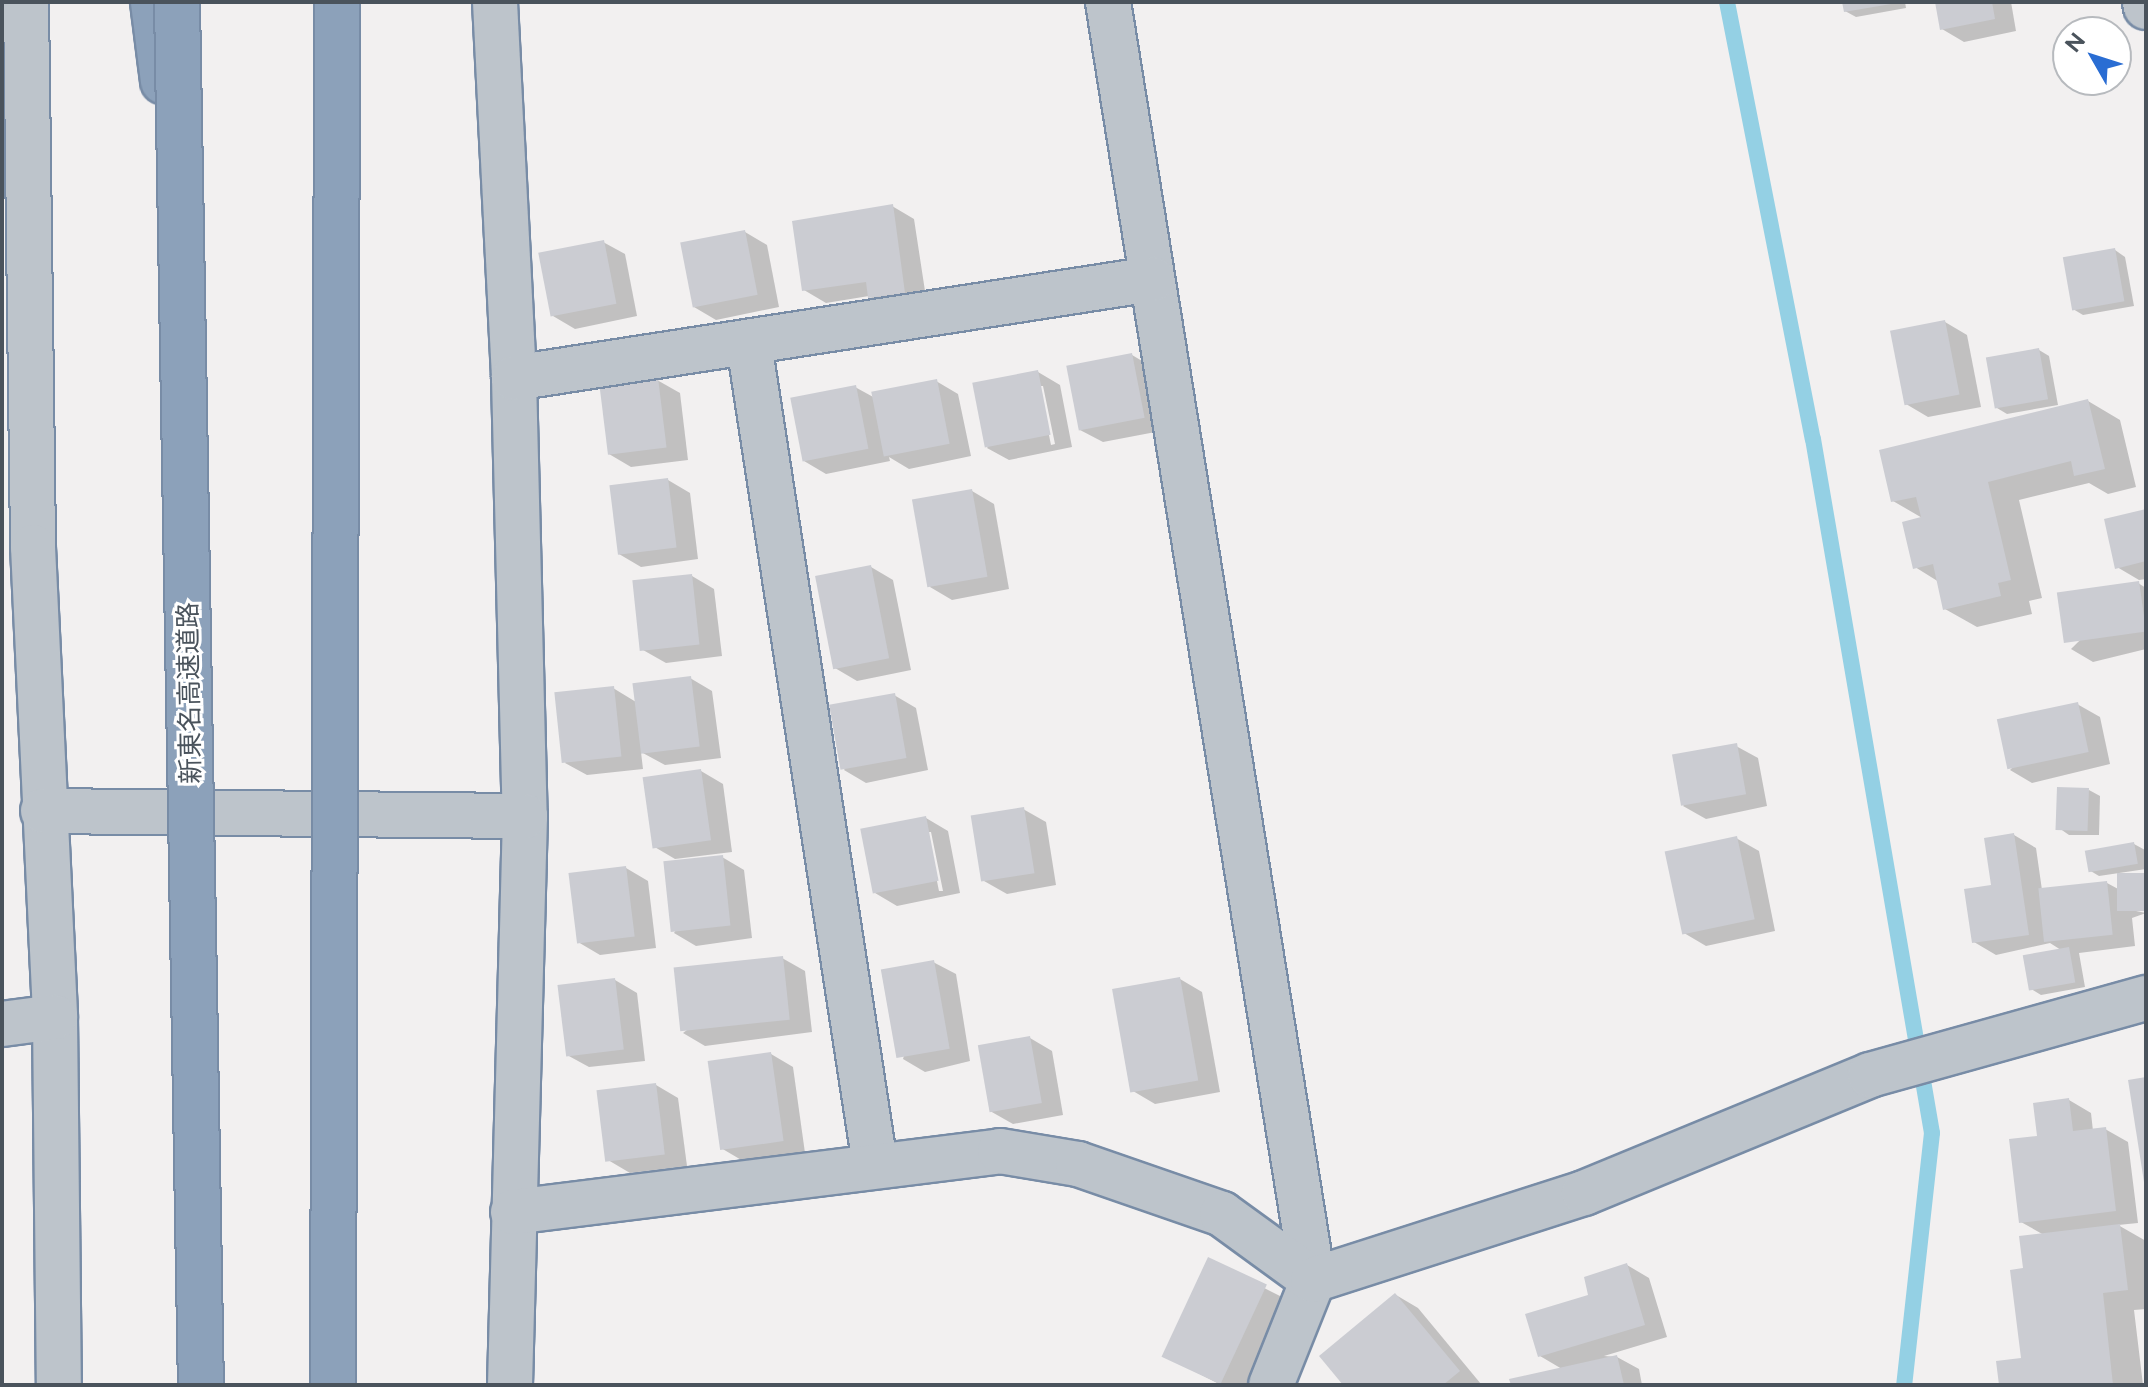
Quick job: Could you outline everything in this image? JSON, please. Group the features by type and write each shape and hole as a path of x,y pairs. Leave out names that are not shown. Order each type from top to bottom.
{"highway":[{"path":"153,2 183,246"},
{"name":"新東名高速道路","path":"177,2 201,1385"},
{"path":"333,1385 337,2"}],"street":[{"path":"26,2 18,543 43,811 55,1017 59,1385"},
{"path":"495,2 514,378 525,816 510,1385"},
{"path":"1108,2 1313,1280 1271,1385"},
{"path":"514,378 749,344 1152,279"},
{"path":"749,344 875,1165"},
{"path":"43,811 525,816"},
{"path":"1313,1280 1584,1193 1870,1075 2146,998"},
{"path":"2,1024 55,1017"},
{"path":"513,1212 1000,1151 1078,1164 1222,1214 1313,1280"}],"building":[{"path":"1842,2 1891,2 1891,4 1844,12"},
{"path":"1935,2 1992,2 1995,19 1940,30"},
{"path":"893,204 905,293 868,298 866,282 802,291 792,221"},
{"path":"745,230 758,295 693,307 680,243"},
{"path":"604,240 616,304 551,317 538,253"},
{"path":"2115,248 2124,301 2072,310 2063,257"},
{"path":"1945,320 1960,395 1905,405 1890,331"},
{"path":"2039,348 2048,399 1995,409 1986,357"},
{"path":"1132,353 1145,418 1079,431 1066,366"},
{"path":"1038,370 1051,435 985,448 972,383"},
{"path":"658,378 667,447 608,455 599,385"},
{"path":"937,379 950,444 884,457 871,392"},
{"path":"856,385 868,449 803,462 790,398"},
{"path":"2088,399 2105,469 2074,476 2071,461 1988,482 2011,580 1998,583 2001,596 1943,610 1933,564 1913,569 1902,522 1921,517 1916,497 1891,502 1879,450"},
{"path":"668,478 677,547 618,555 609,485"},
{"path":"972,489 987,577 927,587 912,500"},
{"path":"2146,509 2146,561 2115,569 2104,519"},
{"path":"871,565 889,658 833,669 815,576"},
{"path":"692,574 699,645 640,651 632,580"},
{"path":"2139,581 2146,632 2064,643 2057,593"},
{"path":"691,676 700,746 641,754 632,683"},
{"path":"614,686 621,757 562,763 554,692"},
{"path":"895,693 906,758 840,770 829,705"},
{"path":"2078,702 2089,752 2007,769 1997,719"},
{"path":"1737,743 1746,794 1681,806 1672,754"},
{"path":"701,769 711,840 653,849 643,777"},
{"path":"2057,787 2089,788 2087,831 2055,830"},
{"path":"1024,807 1034,873 981,882 971,815"},
{"path":"926,816 939,881 873,894 860,829"},
{"path":"2014,833 2029,935 1972,943 1964,889 1991,885 1984,838"},
{"path":"1737,836 1755,919 1682,935 1665,851"},
{"path":"2134,842 2138,864 2089,872 2085,851"},
{"path":"723,855 730,926 671,932 663,861"},
{"path":"626,866 635,936 577,944 568,873"},
{"path":"2117,873 2146,873 2146,911 2117,911"},
{"path":"2107,881 2113,935 2044,942 2038,888"},
{"path":"2069,947 2075,982 2029,991 2023,955"},
{"path":"783,956 790,1020 680,1031 674,967"},
{"path":"934,960 950,1049 896,1058 881,969"},
{"path":"1180,977 1198,1080 1130,1092 1112,989"},
{"path":"615,978 624,1049 566,1057 557,985"},
{"path":"1030,1036 1042,1103 990,1112 978,1045"},
{"path":"771,1052 784,1141 720,1150 708,1061"},
{"path":"2146,1077 2146,1182 2144,1182 2128,1080"},
{"path":"656,1083 665,1154 605,1162 596,1090"},
{"path":"2069,1098 2073,1131 2106,1127 2116,1211 2019,1223 2009,1139 2037,1136 2033,1103"},
{"path":"2120,1224 2128,1290 2103,1293 2113,1385 1999,1385 1996,1361 2021,1358 2010,1270 2023,1268 2019,1236"},
{"path":"1208,1257 1267,1284 1220,1384 1162,1357"},
{"path":"1627,1263 1645,1325 1538,1357 1525,1314 1588,1295 1584,1277"},
{"path":"1395,1293 1460,1371 1443,1385 1343,1385 1319,1356"},
{"path":"1617,1355 1624,1385 1511,1385 1509,1379"}],"waterway":[{"path":"1727,2 1813,439 1932,1133 1904,1385"}]}
